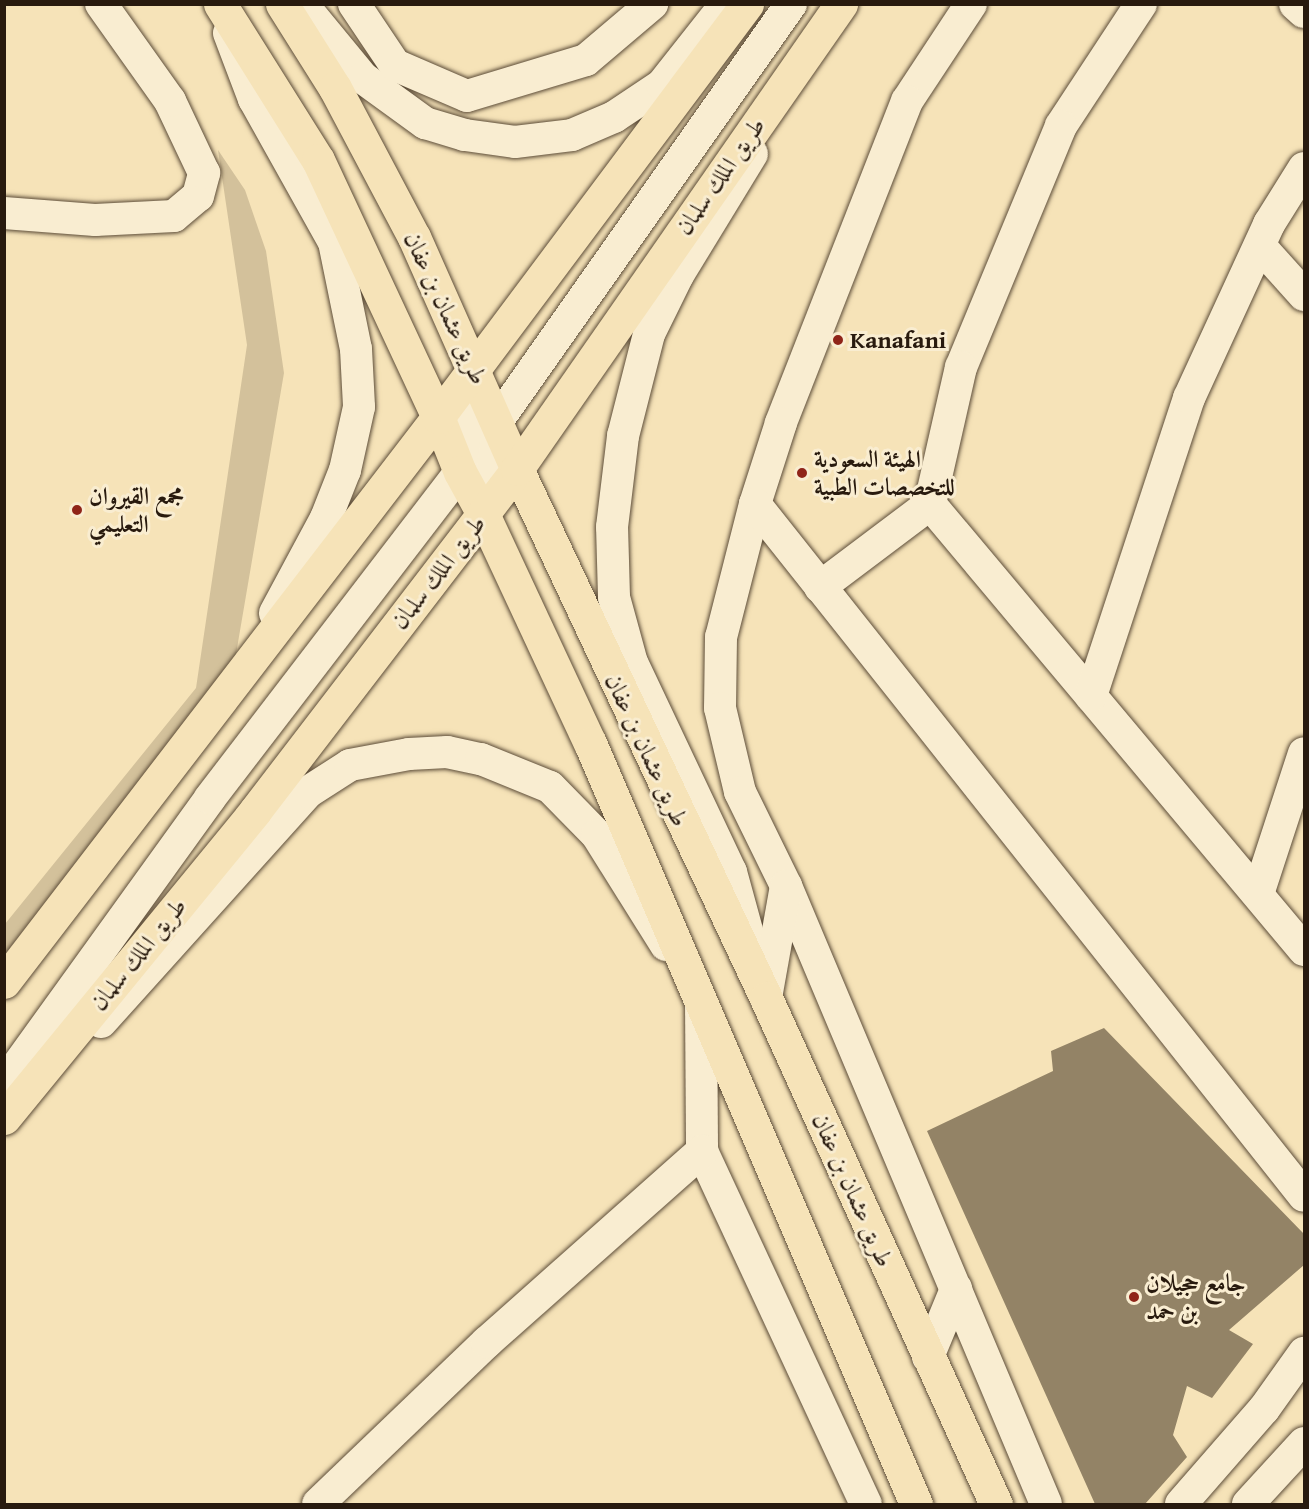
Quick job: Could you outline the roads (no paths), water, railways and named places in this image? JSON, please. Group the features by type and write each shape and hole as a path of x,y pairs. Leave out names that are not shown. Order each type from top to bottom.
{"main road":[{"name":"طريق عثمان بن عفان","path":"219,4 318,160 438,417 460,472 483,514 636,843 916,1504"},
{"name":"طريق عثمان بن عفان","path":"282,4 335,88 386,181 474,366 517,469 766,998 996,1504"},
{"path":"4,982 438,417 747,4"},
{"name":"طريق الملك سلمان","path":"4,1118 255,811 517,469 819,32 841,4"}],"street":[{"path":"4,213 95,220 174,216 198,196 204,173 170,101 101,4"},
{"path":"219,4 254,99 334,242 356,349 358,384 359,407 345,470 334,499 249,663"},
{"path":"302,4 363,78 425,123 465,135 515,142 572,135 614,117 662,85 726,4"},
{"path":"354,4 395,65 466,96 586,60 652,4"},
{"path":"483,514 498,420 790,4"},
{"path":"971,4 907,101 781,423 755,504 721,637 720,708 741,792 786,886 1046,1504"},
{"path":"820,587 930,504 961,368 1057,137 1141,4"},
{"path":"1295,4 1305,12"},
{"path":"766,998 731,872 632,663 614,597 612,527 623,436 649,334 678,275 745,167 819,32"},
{"path":"1091,696 1189,398 1260,246 1305,168"},
{"path":"1260,246 1305,295"},
{"path":"4,1084 210,798 460,472 474,366"},
{"path":"755,504 1305,1196"},
{"path":"930,504 1305,950"},
{"path":"4,1129 308,792 350,765 377,759 447,752 509,768 550,787 597,835 701,999 702,1150 866,1504"},
{"path":"1258,894 1305,753"},
{"path":"766,998 786,886"},
{"path":"326,1502 487,1342 702,1150"},
{"path":"928,1357 956,1289"},
{"path":"1200,1504 1305,1353"},
{"path":"1165,1504 1264,1409"},
{"path":"1181,1504 1264,1409"},
{"path":"1248,1504 1305,1444"},
{"path":"1256,1504 1305,1444"},
{"path":"1276,1504 1305,1456"}],"place":[{"name":"Kanafani","path":"838,340"},
{"name":"الهيئة السعودية للتخصصات الطبية","path":"802,473"},
{"name":"مجمع القيروان التعليمي","path":"77,510"},
{"name":"جامع حجيلان بن حمد","path":"1134,1297"}]}
